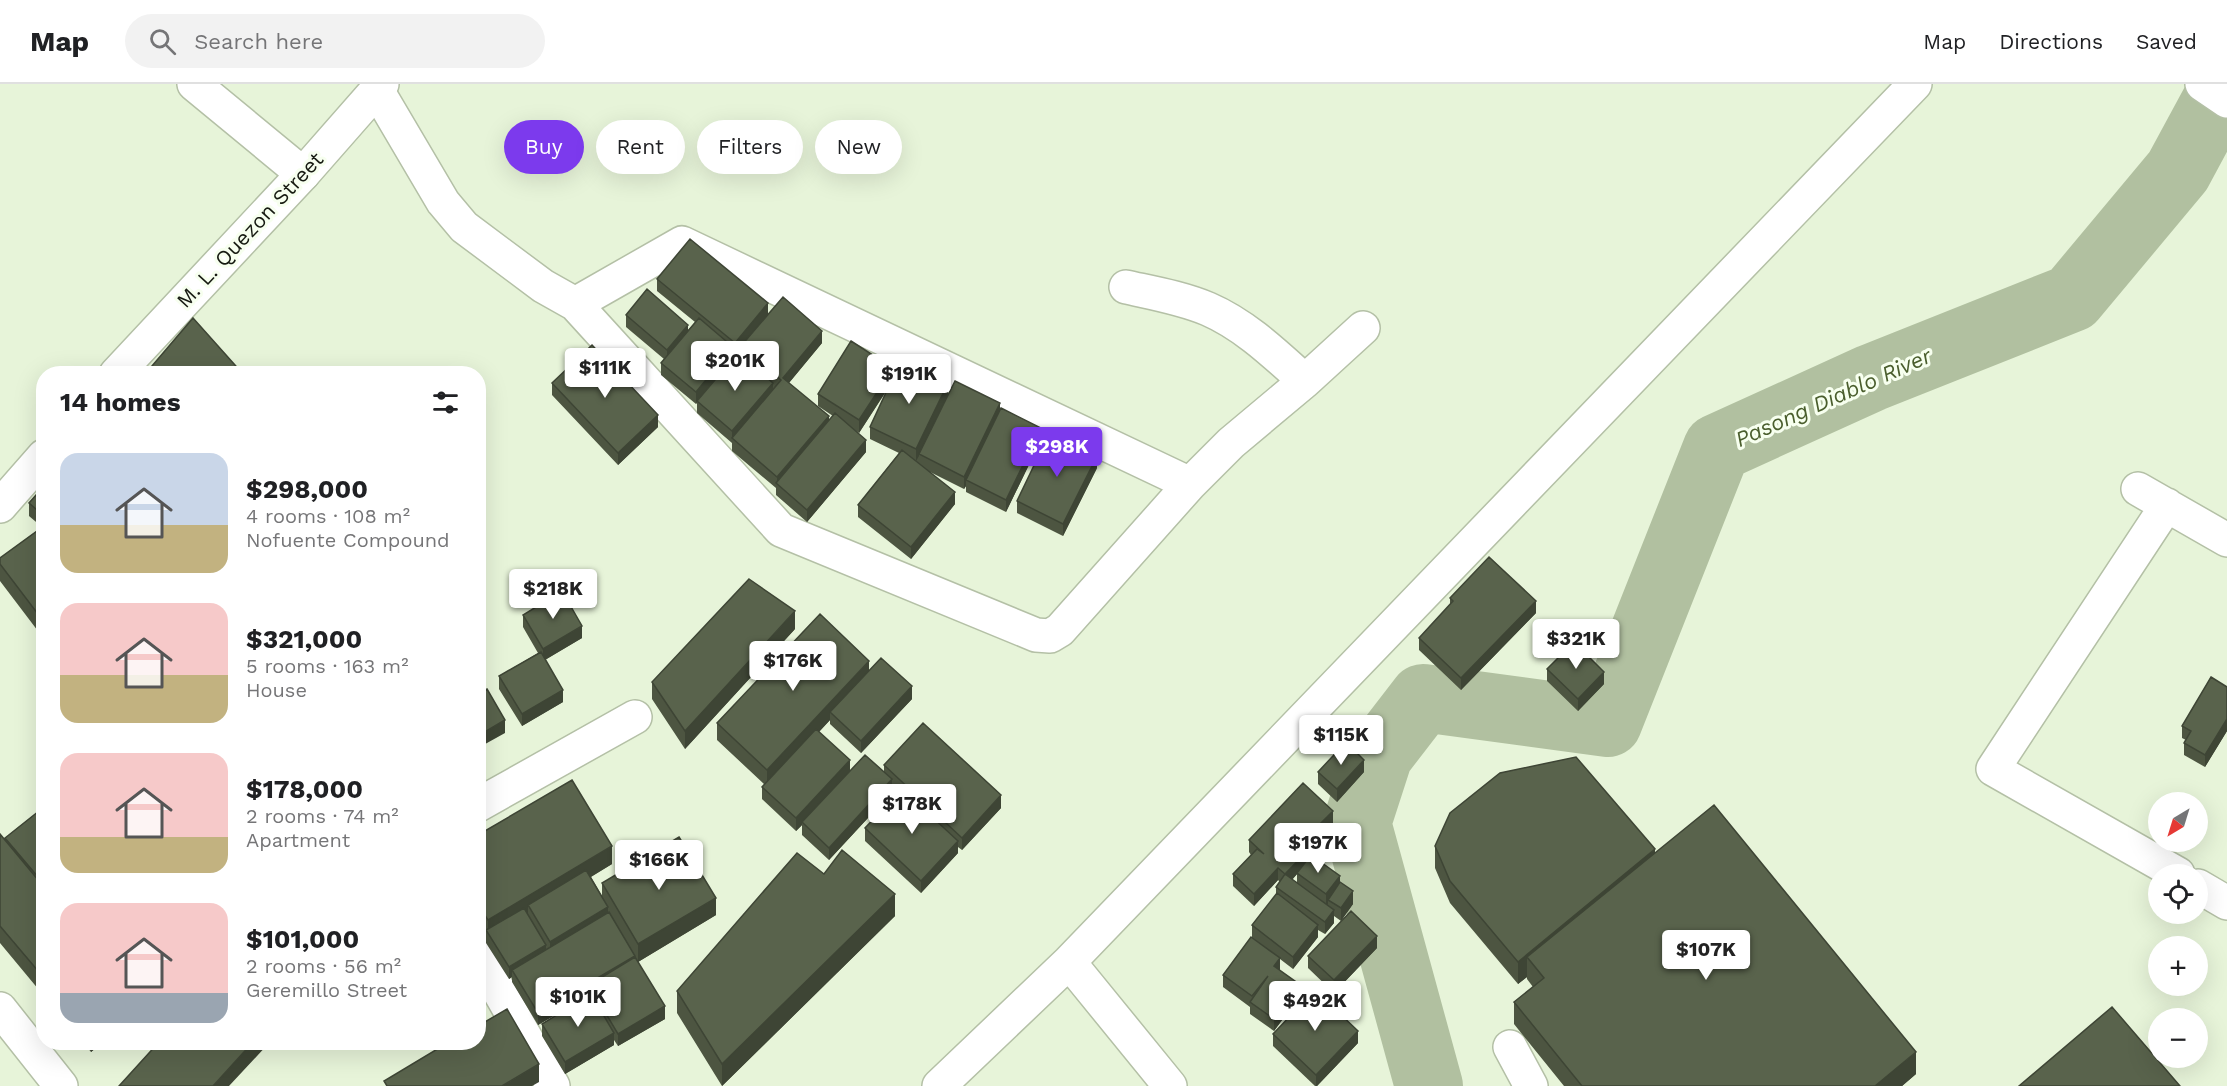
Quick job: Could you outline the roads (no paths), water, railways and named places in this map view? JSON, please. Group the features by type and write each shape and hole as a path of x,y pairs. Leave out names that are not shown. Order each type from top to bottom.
{"street":[{"path":"195,84 303,174"},
{"path":"939,1086 1069,962 1915,84"},
{"path":"379,87 443,202 464,227 543,286 575,304 781,530 1036,634 1050,636 1060,630 1190,484 1231,443 1305,381 1363,328"},
{"name":"M. L. Quezon Street","path":"123,366 303,174 379,87"},
{"path":"575,304 682,243 1190,484"},
{"path":"1126,287 1187,301 1232,321 1264,344 1305,381"},
{"path":"0,506 36,465"},
{"path":"2138,489 2227,540"},
{"path":"2160,864 1993,770 2166,506"},
{"path":"486,801 635,717"},
{"path":"2208,892 2227,903"},
{"path":"1069,962 1170,1086"},
{"path":"486,968 553,1086"},
{"path":"0,1009 61,1086"},
{"path":"1510,1047 1532,1086"}],"waterway":[{"name":"Pasong Diablo River","path":"1429,1086 1357,823 1379,755 1423,698 1608,723 1717,448 1871,378 2072,298 2178,171 2225,84"}]}
